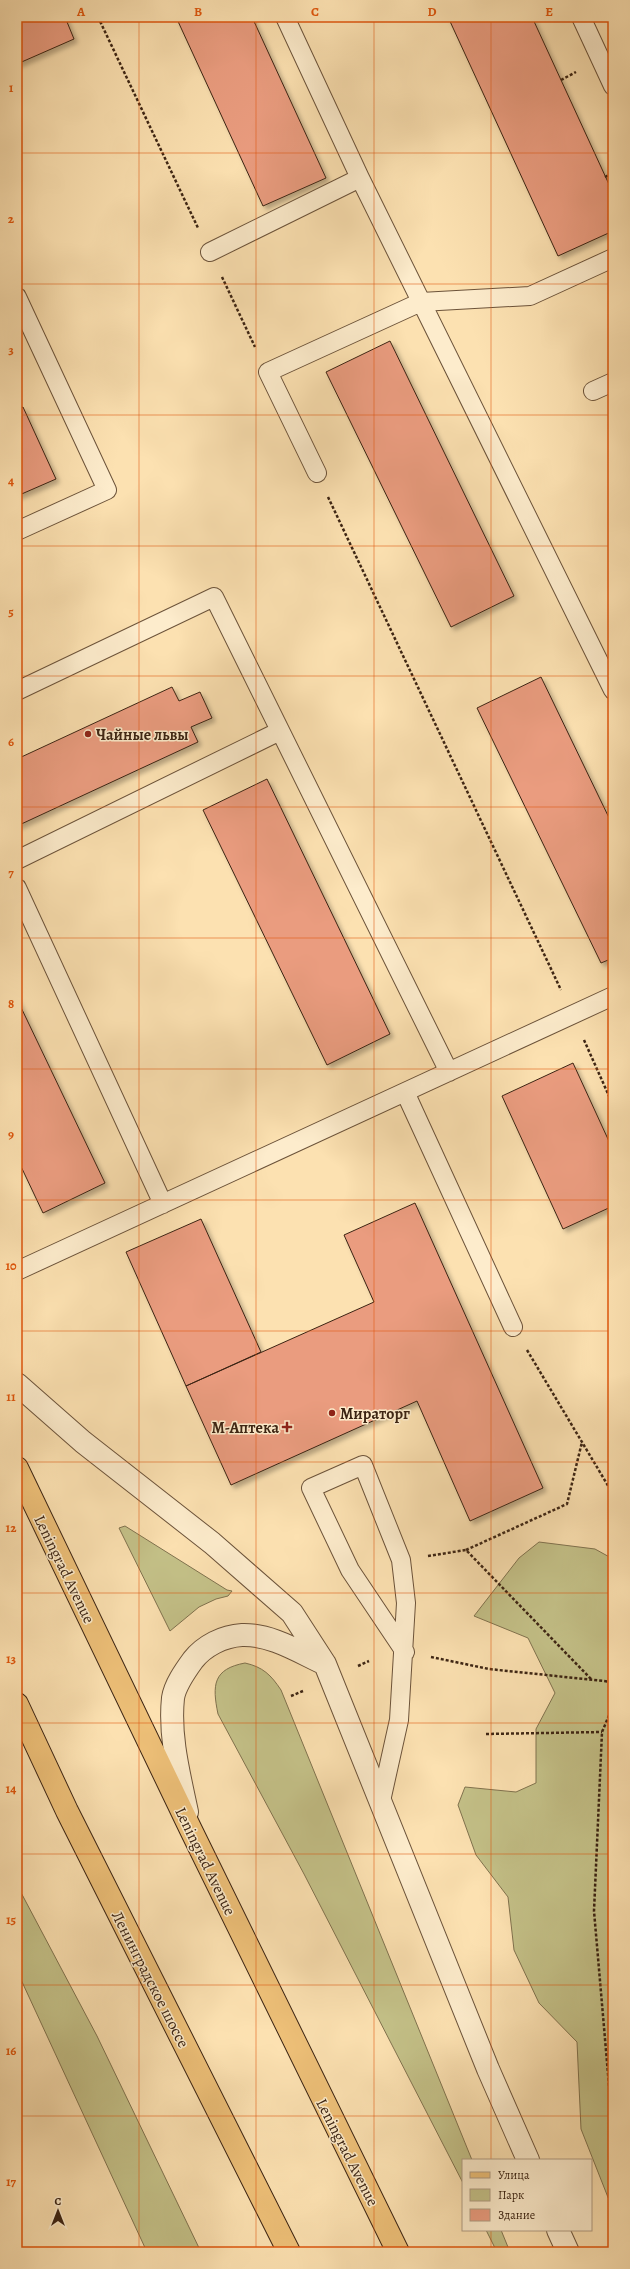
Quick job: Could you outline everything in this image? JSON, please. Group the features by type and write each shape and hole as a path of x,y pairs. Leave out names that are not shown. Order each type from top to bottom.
{"main road":[{"name":"Leningrad Avenue","path":"17,1468 191,1830 398,2252"},
{"name":"Ленинградское шоссе","path":"17,1704 67,1811 288,2252"}],"street":[{"path":"17,1384 83,1442 212,1543 292,1613 325,1664 488,2069 528,2159"},
{"path":"191,1830 174,1753 174,1697 184,1672 200,1651 220,1639 243,1635 276,1641 325,1664"},
{"path":"558,2231 568,2252"}],"lane":[{"path":"285,17 360,178 421,302 606,656 613,690"},
{"path":"581,17 613,86"},
{"path":"210,252 360,178"},
{"path":"317,473 268,372 421,302 530,296 613,258"},
{"path":"17,297 107,490 17,531"},
{"path":"593,392 613,382"},
{"path":"17,691 214,597 449,1072"},
{"path":"17,860 280,731"},
{"path":"17,888 163,1204"},
{"path":"17,1271 613,996"},
{"path":"405,1092 513,1327"},
{"path":"381,1801 398,1720 405,1652 406,1603 400,1560 363,1465 310,1488 350,1570 405,1652"}],"path":[{"path":"98,17 268,372"},
{"path":"605,177 613,174"},
{"path":"317,473 613,1105"},
{"path":"513,1327 613,1494"},
{"path":"400,1560 466,1550 567,1504 582,1442"},
{"path":"466,1550 592,1680"},
{"path":"405,1652 488,1669 613,1682"},
{"path":"613,1706 602,1732 594,1911 613,2132"},
{"path":"486,1734 602,1732"}],"green space":[{"path":"125,1526 227,1590 232,1591 228,1596 216,1599 199,1607 170,1631 119,1528"},
{"path":"539,1542 595,1549 613,1559 613,2210 581,2129 577,2042 539,2003 514,1950 508,1897 476,1855 458,1805 465,1787 516,1792 536,1783 536,1729 555,1693 528,1638 474,1616 519,1558"},
{"path":"245,1663 262,1669 274,1680 281,1690 472,2159 462,2159 462,2181 304,1874 218,1714 215,1695 217,1680 226,1669"},
{"path":"17,1885 97,2036 201,2252 147,2252 17,1971"},
{"path":"486,2231 501,2231 510,2252 497,2252"}],"building":[{"path":"17,17 65,17 74,39 17,64"},
{"path":"176,17 252,17 326,178 263,206"},
{"path":"448,17 532,17 613,193 613,231 558,256"},
{"path":"390,341 514,596 451,627 326,372"},
{"path":"23,407 56,479 17,496 17,410"},
{"path":"541,677 613,826 613,958 601,963 477,708"},
{"path":"172,687 179,701 200,692 212,718 191,727 198,742 17,826 17,759"},
{"path":"267,779 390,1034 327,1065 203,810"},
{"path":"17,999 105,1183 43,1213 17,1158"},
{"path":"573,1063 613,1150 613,1206 563,1229 502,1096"},
{"path":"415,1203 543,1488 470,1521 417,1401 231,1485 186,1386 374,1302 344,1235"},
{"path":"201,1219 261,1352 186,1386 126,1252"}],"place":[{"name":"Чайные львы","path":"88,734"},
{"name":"Мираторг","path":"332,1413"},
{"name":"М-Аптека","path":"287,1427"}]}
